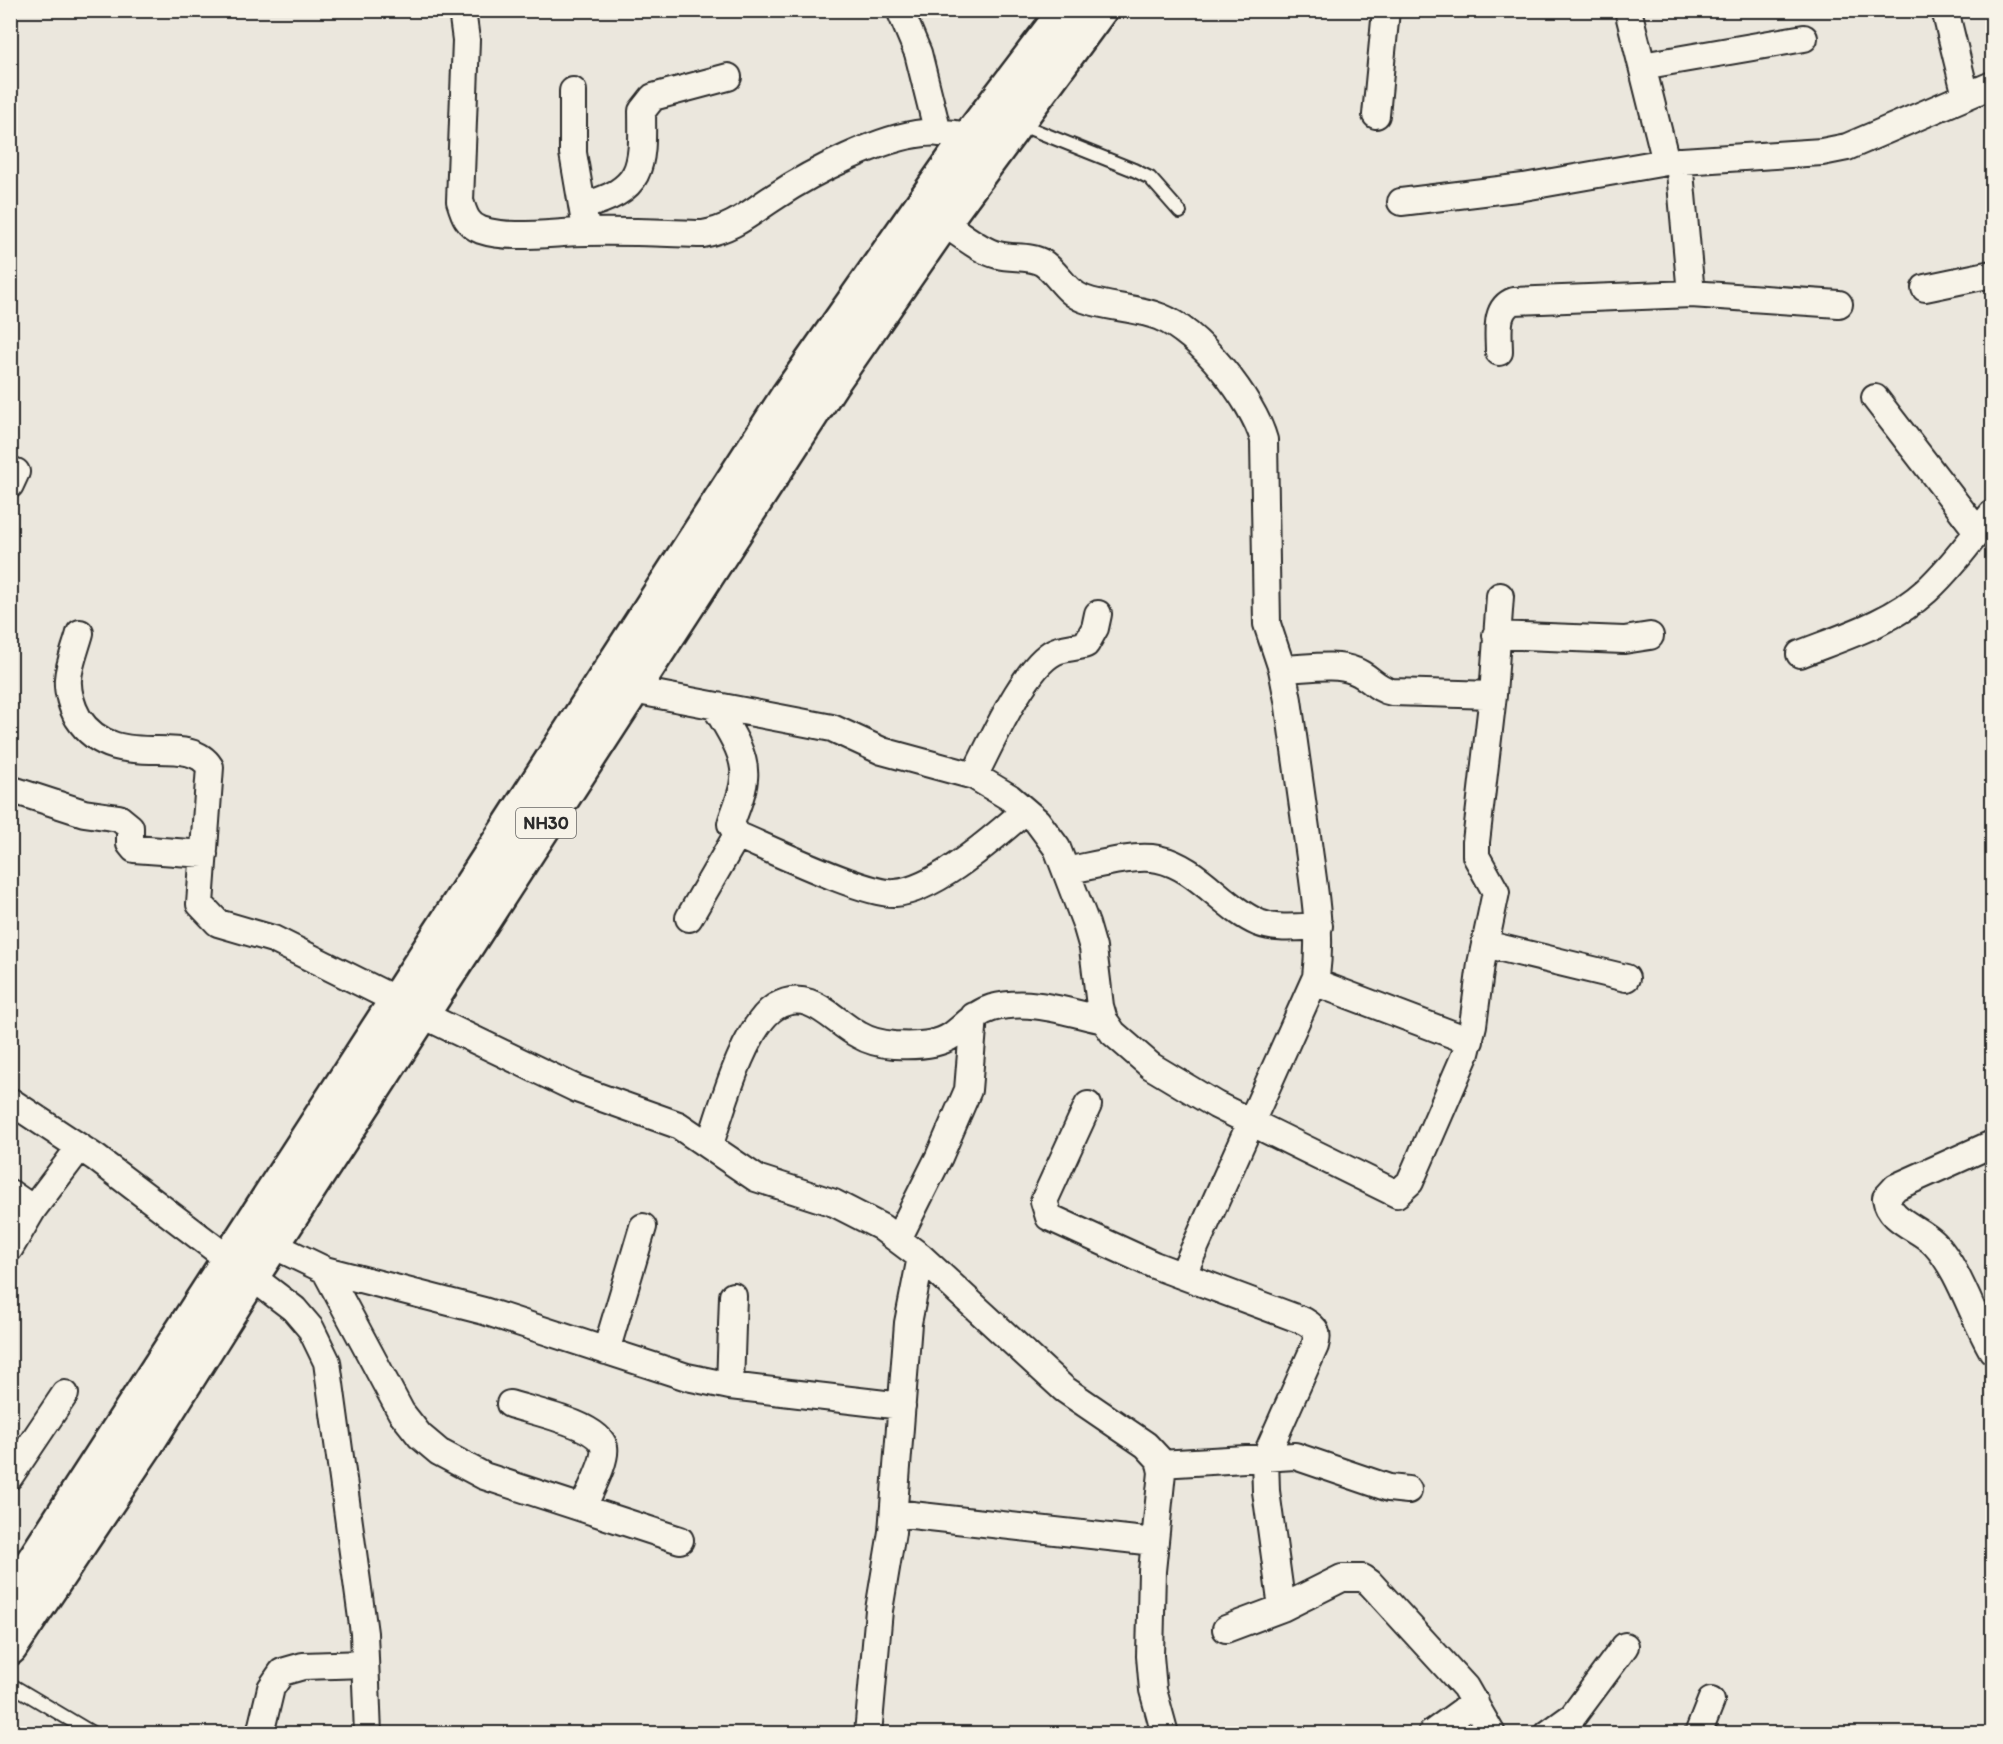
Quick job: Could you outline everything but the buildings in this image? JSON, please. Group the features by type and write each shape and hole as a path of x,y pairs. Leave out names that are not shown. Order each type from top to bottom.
{"highway":[{"name":"NH30","path":"10,1597 240,1268 409,1007 787,397 970,136 1066,10"},
{"name":"NH30","path":"10,1648 146,1445 240,1268 273,1245 409,1007 633,690 832,383 943,223 1100,10"}],"street":[{"path":"462,10 466,40 460,201 469,223 480,230 498,233 703,234 722,231 734,226 786,189 861,152 922,133 970,136"},
{"path":"900,10 918,52 938,133"},
{"path":"1376,115 1386,10"},
{"path":"1628,10 1642,66 1672,162 1691,294"},
{"path":"1945,10 1966,96"},
{"path":"1642,66 1804,38"},
{"path":"582,206 611,198 621,192 640,165 642,111 646,104 653,98 728,77"},
{"path":"1401,202 1524,188 1672,162 1838,149 1992,85"},
{"path":"573,91 573,153 587,232"},
{"path":"943,223 997,255 1035,259 1045,264 1064,286 1083,299 1158,316 1176,324 1238,388 1259,421 1264,440 1267,624 1282,669 1318,926 1319,951 1314,982 1183,1274"},
{"path":"1924,288 1992,274"},
{"path":"1499,352 1500,310 1505,304 1514,301 1691,294 1839,304"},
{"path":"1800,654 1872,625 1907,606 1947,570 1985,523 1875,398"},
{"path":"633,690 832,728 882,751 974,776 1009,797 1037,821 1057,848 1093,948 1104,1020 1127,1048 1151,1066 1251,1123 1397,1194 1410,1182 1470,1041 1485,944 1496,892 1476,856 1476,842 1493,695 1500,596"},
{"path":"974,776 1014,699 1042,660 1053,652 1086,644 1095,628 1098,614"},
{"path":"80,633 68,680 72,709 84,727 98,739 114,747 133,751 189,751 205,758 210,767 200,904 218,923 273,939 577,1089 678,1125 710,1144 739,1168 756,1178 850,1210 921,1257 1064,1389 1146,1445 1159,1458 1162,1489 1154,1542 1150,1656 1153,1690 1165,1734"},
{"path":"1496,635 1624,640 1650,636"},
{"path":"1282,669 1348,669 1355,671 1382,691 1493,695"},
{"path":"715,706 738,748 744,768 743,787 731,824 737,835 868,888 895,893 927,882 960,863 1025,811"},
{"path":"10,789 84,813 119,818 130,827 130,844 134,849 204,854"},
{"path":"689,918 737,835"},
{"path":"1066,871 1139,858 1161,859 1193,876 1244,914 1260,923 1287,927 1318,926"},
{"path":"1485,944 1626,978"},
{"path":"1314,982 1470,1041"},
{"path":"710,1144 754,1028 774,1008 787,1002 805,1000 840,1020 857,1034 891,1044 940,1041 974,1016 1000,1006 1035,1004 1104,1020"},
{"path":"897,1239 939,1157 968,1090 974,1016"},
{"path":"10,1101 80,1147 240,1268 294,1309 311,1329 327,1362 364,1633 368,1734"},
{"path":"1088,1105 1044,1201 1045,1213 1095,1238 1304,1322 1317,1331 1315,1346 1265,1458 1264,1474 1282,1608"},
{"path":"1992,1144 1896,1187 1886,1198 1892,1212 1926,1236 1942,1253 1992,1350"},
{"path":"10,1248 33,1209 80,1147"},
{"path":"10,1193 33,1209"},
{"path":"606,1351 643,1227"},
{"path":"273,1245 325,1270 484,1311 687,1377 730,1386 902,1406"},
{"path":"868,1734 879,1610 894,1513 908,1323 921,1257"},
{"path":"325,1270 401,1412 420,1436 461,1466 680,1540"},
{"path":"730,1386 733,1296"},
{"path":"10,1476 65,1394"},
{"path":"510,1404 588,1428 600,1439 604,1448 603,1459 583,1508"},
{"path":"1160,1464 1304,1458 1389,1488 1408,1490"},
{"path":"894,1513 1154,1542"},
{"path":"1226,1629 1282,1608 1342,1578 1363,1578 1465,1687 1492,1734"},
{"path":"1548,1734 1573,1716 1625,1646"},
{"path":"260,1734 271,1688 282,1672 303,1666 365,1664"},
{"path":"1698,1734 1711,1701"},
{"path":"1431,1734 1475,1702"}],"lane":[{"path":"1016,123 1150,178 1180,212"},
{"path":"10,1684 94,1734"}]}
